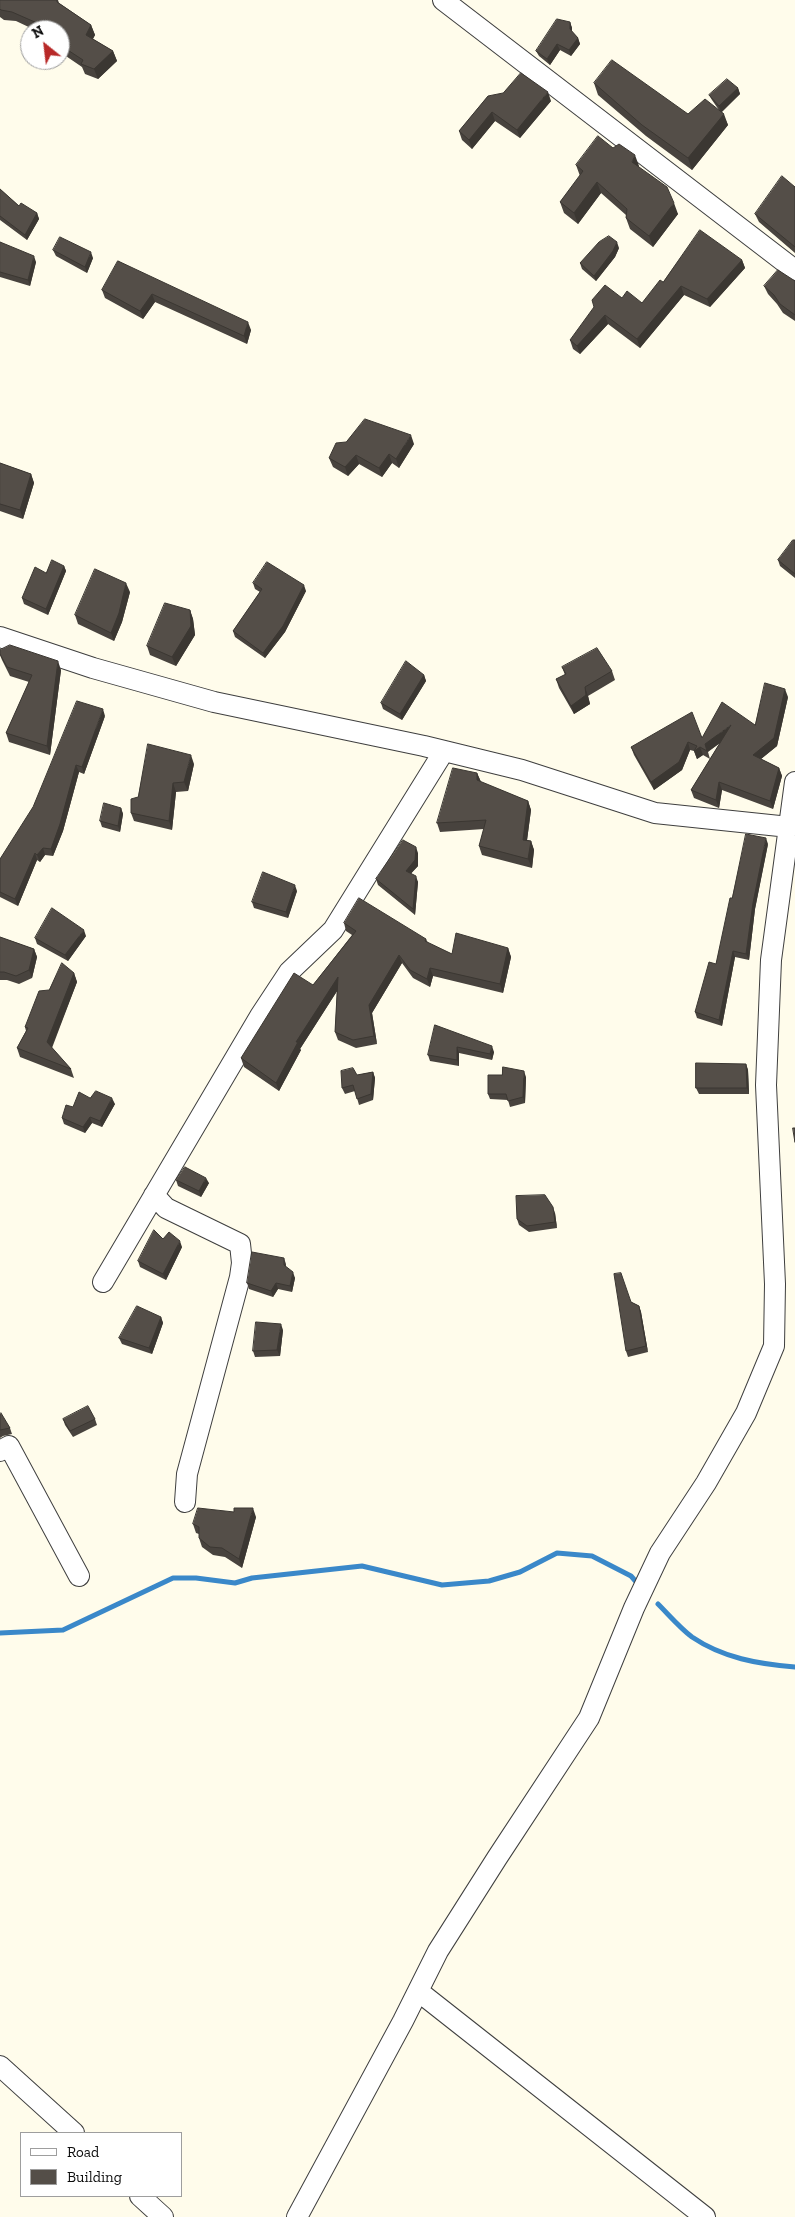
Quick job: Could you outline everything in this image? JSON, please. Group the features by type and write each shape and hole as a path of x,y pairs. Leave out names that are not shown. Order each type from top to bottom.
{"street":[{"path":"443,0 795,270"},
{"path":"0,637 93,668 214,702 444,750 522,770 655,812 789,827"},
{"path":"102,1282 260,1016 289,972 333,930 444,750"},
{"path":"298,2217 438,1952 493,1864 589,1718 634,1608 660,1553 706,1483 746,1413 774,1346 775,1284 766,1085 771,960 795,782"},
{"path":"154,1195 166,1208 240,1244 242,1254 240,1277 189,1466 185,1502"},
{"path":"0,1451 8,1446 79,1576"},
{"path":"418,1991 705,2217"},
{"path":"0,2066 73,2132"},
{"path":"141,2197 163,2217"}],"building":[{"path":"0,0 57,0 57,2 91,25 86,35 113,51 94,69 81,64 83,60 70,52 70,20 30,20 0,9"},
{"path":"557,19 570,22 570,29 578,38 569,50 557,44 547,59 536,51"},
{"path":"612,60 688,114 705,99 724,114 688,158 642,125 594,83"},
{"path":"521,73 548,92 517,130 492,112 469,140 459,131 488,96 503,93"},
{"path":"727,79 738,88 719,106 709,95"},
{"path":"598,136 613,148 619,144 635,155 632,162 667,187 674,203 649,236 626,218 627,209 597,182 574,213 560,202 583,171 576,165"},
{"path":"782,176 795,187 795,247 755,214"},
{"path":"0,189 19,206 21,203 37,213 25,235 0,216"},
{"path":"700,230 742,260 707,299 681,286 637,339 605,315 577,346 570,340 594,307 592,300 605,285 622,298 627,291 642,303 660,280 663,282"},
{"path":"609,236 617,242 613,251 594,276 580,263 599,242"},
{"path":"60,237 91,252 85,267 53,250"},
{"path":"0,242 34,256 28,280 0,272"},
{"path":"118,261 248,322 244,336 152,294 140,311 102,290"},
{"path":"778,270 795,281 795,315 780,304 764,286"},
{"path":"365,419 411,435 396,459 389,454 379,468 356,455 345,467 329,458 336,443 346,442"},
{"path":"0,463 31,474 20,510 0,504"},
{"path":"793,540 795,540 795,574 778,560"},
{"path":"52,560 64,566 46,609 22,598 35,567 46,573"},
{"path":"267,562 304,585 283,626 263,653 233,631 262,589 253,583"},
{"path":"95,569 126,583 119,613 111,633 75,615"},
{"path":"165,603 190,610 191,626 172,657 147,646"},
{"path":"10,645 58,661 47,746 6,733 32,675 7,667 0,654 0,650"},
{"path":"597,648 612,671 585,687 586,695 571,706 556,679 566,674 562,667"},
{"path":"406,661 424,675 400,714 381,703"},
{"path":"765,683 785,689 774,738 753,755 779,768 770,801 719,782 716,800 691,790 731,725 705,744 707,751 700,747 694,751 697,746 688,742 679,762 651,782 631,747 692,712 702,738 722,702 755,725"},
{"path":"77,701 103,709 82,767 76,765 51,849 43,848 37,855 35,853 15,899 0,892 0,859 33,807"},
{"path":"148,744 191,755 184,782 173,783 169,821 131,813 131,799 138,797"},
{"path":"453,768 477,773 477,780 528,801 523,840 531,841 528,859 479,846 486,820 437,823"},
{"path":"104,803 121,808 118,826 100,821"},
{"path":"746,834 766,838 753,903 746,954 733,951 719,1020 695,1012 709,962 716,964"},
{"path":"403,840 416,847 415,860 406,871 416,876 413,909 376,879"},
{"path":"263,872 295,885 286,912 252,902"},
{"path":"359,898 426,939 425,941 452,954 456,933 508,948 500,984 430,968 427,979 410,970 399,955 369,1005 374,1036 353,1040 335,1032 338,977 296,1042 298,1042 276,1083 241,1058 294,973 313,985 356,931 344,923"},
{"path":"52,908 84,930 65,955 35,938"},
{"path":"0,937 34,949 29,970 16,976 0,972"},
{"path":"62,963 74,973 47,1042 71,1069 17,1048 28,1028 25,1027 39,991 49,990"},
{"path":"435,1025 492,1046 490,1054 457,1047 457,1060 428,1055"},
{"path":"696,1063 746,1064 747,1088 696,1088"},
{"path":"503,1067 524,1071 523,1097 508,1101 506,1094 488,1094 488,1075 502,1075"},
{"path":"353,1068 357,1075 373,1072 371,1094 357,1099 353,1085 342,1088 341,1071"},
{"path":"96,1091 112,1098 100,1121 90,1117 83,1127 62,1118 66,1105 73,1107 79,1092 90,1098"},
{"path":"185,1167 206,1178 199,1191 176,1180"},
{"path":"545,1195 553,1207 555,1222 527,1226 517,1219 516,1196"},
{"path":"154,1230 163,1239 169,1232 180,1241 163,1274 138,1261"},
{"path":"252,1252 284,1258 284,1265 293,1272 290,1286 276,1283 271,1291 247,1283"},
{"path":"621,1273 631,1302 639,1306 646,1346 626,1351 614,1274"},
{"path":"137,1306 161,1317 149,1348 119,1338"},
{"path":"256,1322 281,1324 277,1350 253,1351"},
{"path":"88,1406 95,1419 70,1431 63,1419"},
{"path":"1,1413 10,1428 0,1430"},
{"path":"198,1508 234,1512 234,1508 253,1508 239,1559 222,1548 210,1547 199,1538 199,1527 193,1524"}],"waterway":[{"path":"0,1633 63,1630 173,1578 196,1578 235,1583 252,1578 362,1566 442,1585 489,1581 520,1572 557,1553 592,1556 631,1576 638,1584"},
{"path":"658,1604 692,1637 716,1650 754,1662 795,1667"}]}
